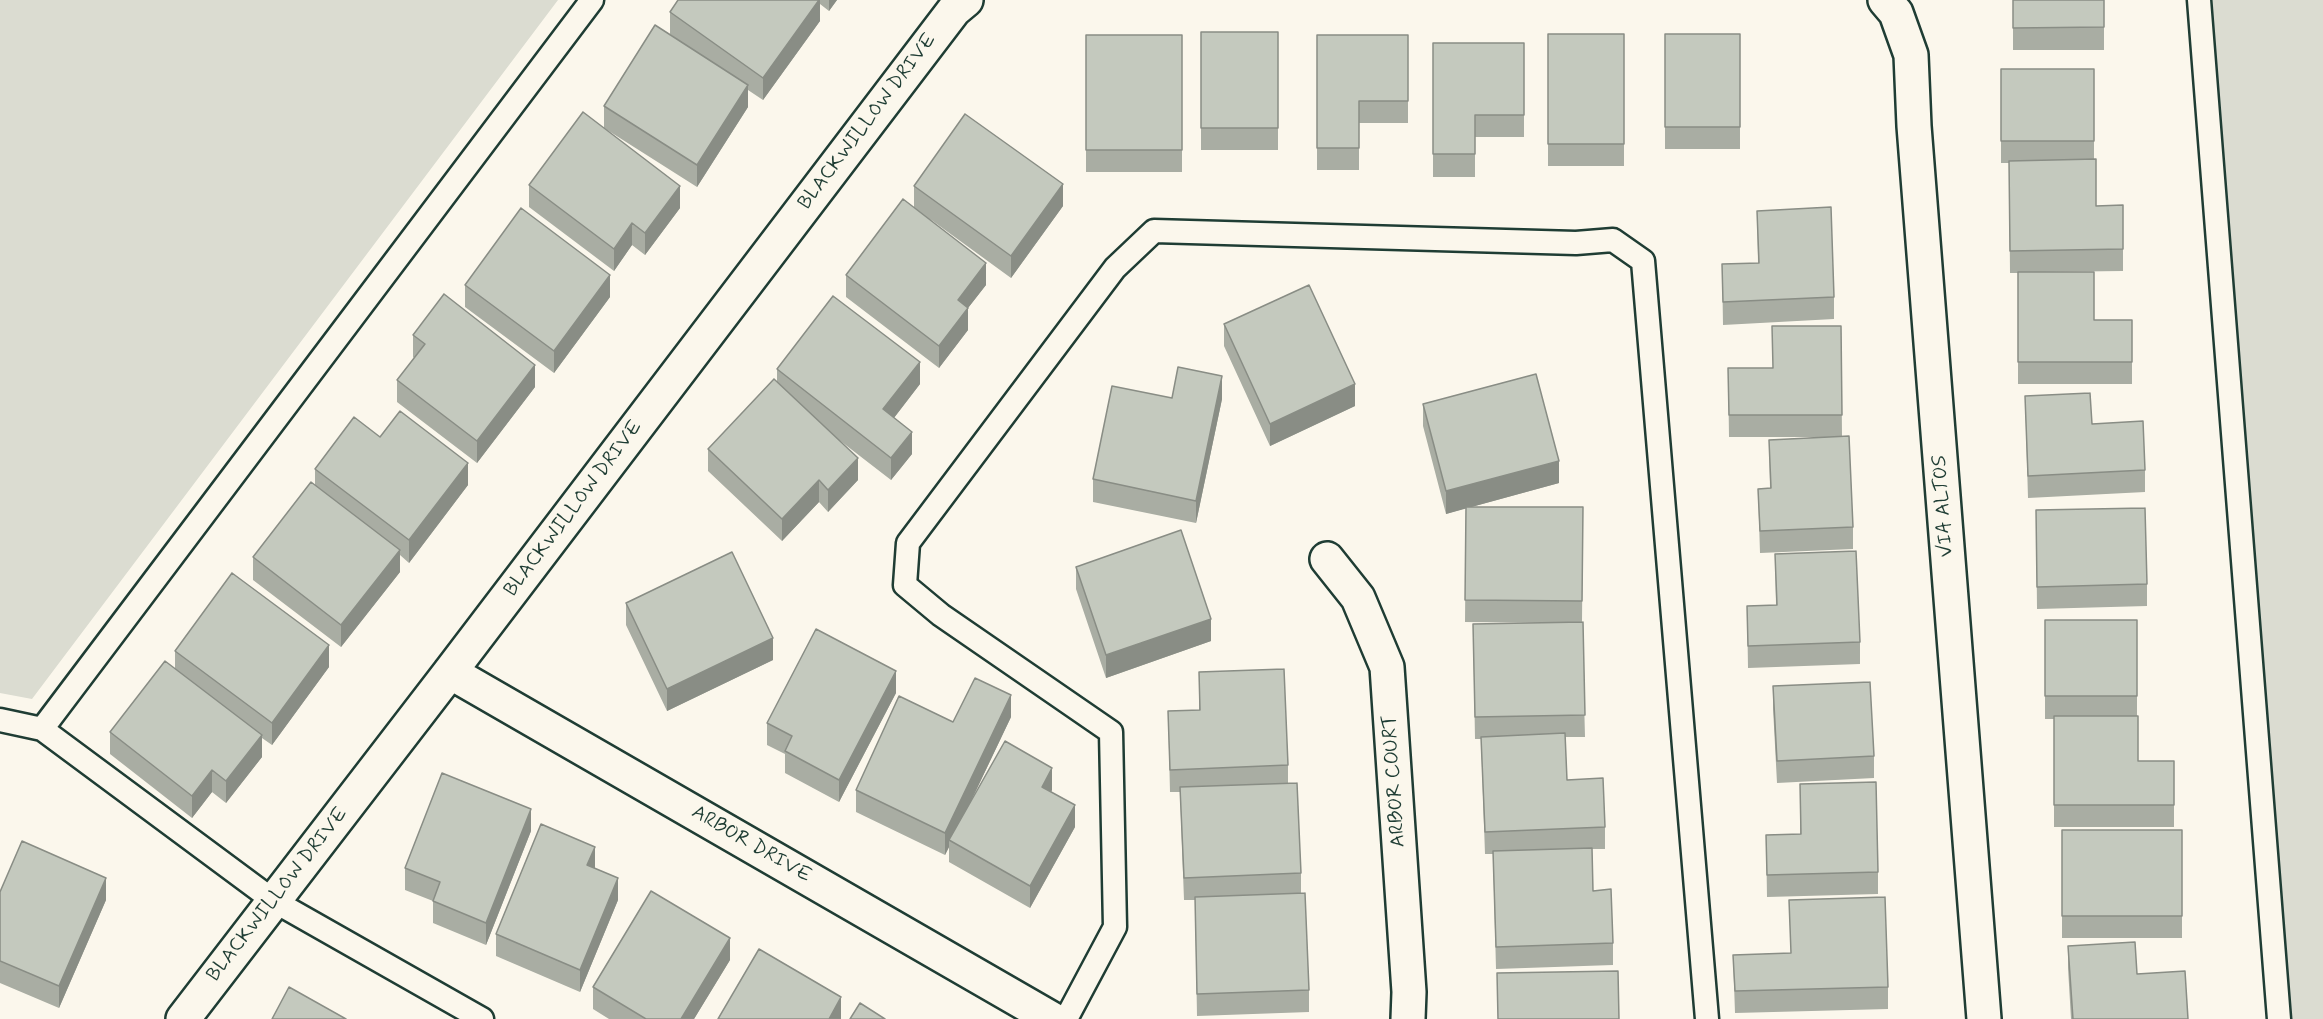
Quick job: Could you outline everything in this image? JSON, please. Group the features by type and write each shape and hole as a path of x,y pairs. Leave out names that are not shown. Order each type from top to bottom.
{"street":[{"name":"BLACKWILLOW DRIVE","path":"183,1019 954,10 966,0"},
{"name":"VIA ALTOS","path":"1885,0 1896,13 1911,55 1914,126 1984,1019"},
{"name":"ARBOR COURT","path":"1327,559 1358,598 1387,667 1409,992 1408,1019"},
{"name":"ARBOR DRIVE","path":"450,672 1052,1019"}],"lane":[{"path":"42,729 592,0"},
{"path":"2199,0 2279,1019"},
{"path":"1066,1019 1114,927 1111,732 941,615 905,585 908,543 1114,268 1154,231 1576,243 1613,240 1643,261 1707,1019"},
{"path":"0,720 42,729 274,901 482,1019"}],"shaded area":[{"path":"0,0 558,0 32,699 0,693"},
{"path":"2207,0 2323,0 2323,1019 2287,1019"}],"building":[{"path":"678,0 819,0 763,78 670,12"},
{"path":"2013,0 2104,0 2104,27 2013,28"},
{"path":"655,25 748,85 697,165 604,106"},
{"path":"1201,32 1278,32 1278,128 1201,128"},
{"path":"1548,34 1624,34 1624,144 1548,144"},
{"path":"1665,34 1740,34 1740,127 1665,127"},
{"path":"1086,35 1182,35 1182,150 1086,150"},
{"path":"1317,35 1408,35 1408,101 1359,101 1359,148 1317,148"},
{"path":"1433,43 1524,43 1524,115 1475,115 1475,154 1433,154"},
{"path":"2001,69 2094,69 2094,141 2001,141"},
{"path":"583,112 680,186 645,233 632,223 614,249 529,185"},
{"path":"965,114 1063,184 1011,256 914,186"},
{"path":"2096,159 2096,206 2123,205 2123,249 2010,251 2009,161"},
{"path":"903,199 986,263 958,300 968,308 939,346 846,275"},
{"path":"1831,207 1834,297 1723,302 1722,264 1759,263 1757,211"},
{"path":"521,208 610,275 554,351 465,285"},
{"path":"2018,272 2094,272 2094,320 2132,320 2132,362 2018,362"},
{"path":"1309,285 1355,384 1270,424 1224,324"},
{"path":"444,294 535,365 477,441 397,380 425,344 413,335"},
{"path":"833,296 920,362 883,409 912,432 891,458 777,369"},
{"path":"1772,326 1841,326 1842,415 1729,415 1728,368 1773,368"},
{"path":"1178,367 1222,376 1196,501 1093,479 1112,386 1172,398"},
{"path":"1536,374 1559,461 1446,491 1423,404"},
{"path":"774,379 858,458 828,490 819,480 782,519 708,449"},
{"path":"2090,393 2092,424 2143,421 2145,470 2028,476 2025,396"},
{"path":"400,411 468,463 409,540 315,469 354,417 380,437"},
{"path":"1849,436 1853,527 1760,531 1758,489 1771,488 1769,440"},
{"path":"311,482 400,550 341,625 253,557"},
{"path":"1466,507 1583,507 1582,601 1465,600"},
{"path":"2145,508 2147,584 2037,587 2036,510"},
{"path":"1181,530 1211,619 1106,655 1076,567"},
{"path":"1856,551 1860,642 1748,646 1747,606 1777,605 1775,554"},
{"path":"732,552 773,638 667,689 626,603"},
{"path":"232,573 329,645 272,723 175,651"},
{"path":"2045,620 2137,620 2137,696 2045,696"},
{"path":"1583,622 1585,715 1475,717 1473,624"},
{"path":"816,629 896,671 839,780 785,751 792,736 767,723"},
{"path":"165,661 262,735 226,781 212,770 192,796 110,732"},
{"path":"1284,669 1288,765 1170,770 1168,711 1200,710 1199,672"},
{"path":"975,678 1011,695 945,833 856,790 899,696 953,722"},
{"path":"1870,682 1874,756 1777,761 1773,686"},
{"path":"2054,716 2138,716 2138,761 2174,761 2174,805 2054,805"},
{"path":"1565,733 1567,780 1603,778 1605,827 1485,832 1481,737"},
{"path":"1005,741 1052,768 1042,787 1075,805 1030,886 949,840"},
{"path":"442,773 531,809 486,923 433,901 440,882 405,868"},
{"path":"1876,782 1878,872 1767,875 1766,835 1801,834 1800,784"},
{"path":"1297,783 1301,873 1184,878 1180,787"},
{"path":"541,824 595,847 587,865 618,878 580,970 496,934"},
{"path":"2062,830 2182,830 2182,916 2062,916"},
{"path":"22,841 106,878 59,986 0,961 0,892"},
{"path":"1592,848 1593,891 1611,889 1613,943 1496,947 1493,851"},
{"path":"651,891 730,938 681,1019 646,1019 593,987"},
{"path":"1305,893 1309,990 1197,994 1195,897"},
{"path":"1885,897 1888,987 1735,991 1733,955 1791,953 1789,900"},
{"path":"2135,942 2137,974 2185,971 2188,1019 2073,1019 2068,946"},
{"path":"759,949 841,997 829,1019 718,1019"},
{"path":"1618,971 1619,1019 1498,1019 1497,973"},
{"path":"289,987 346,1019 272,1019"},
{"path":"860,1003 885,1019 850,1019"}]}
